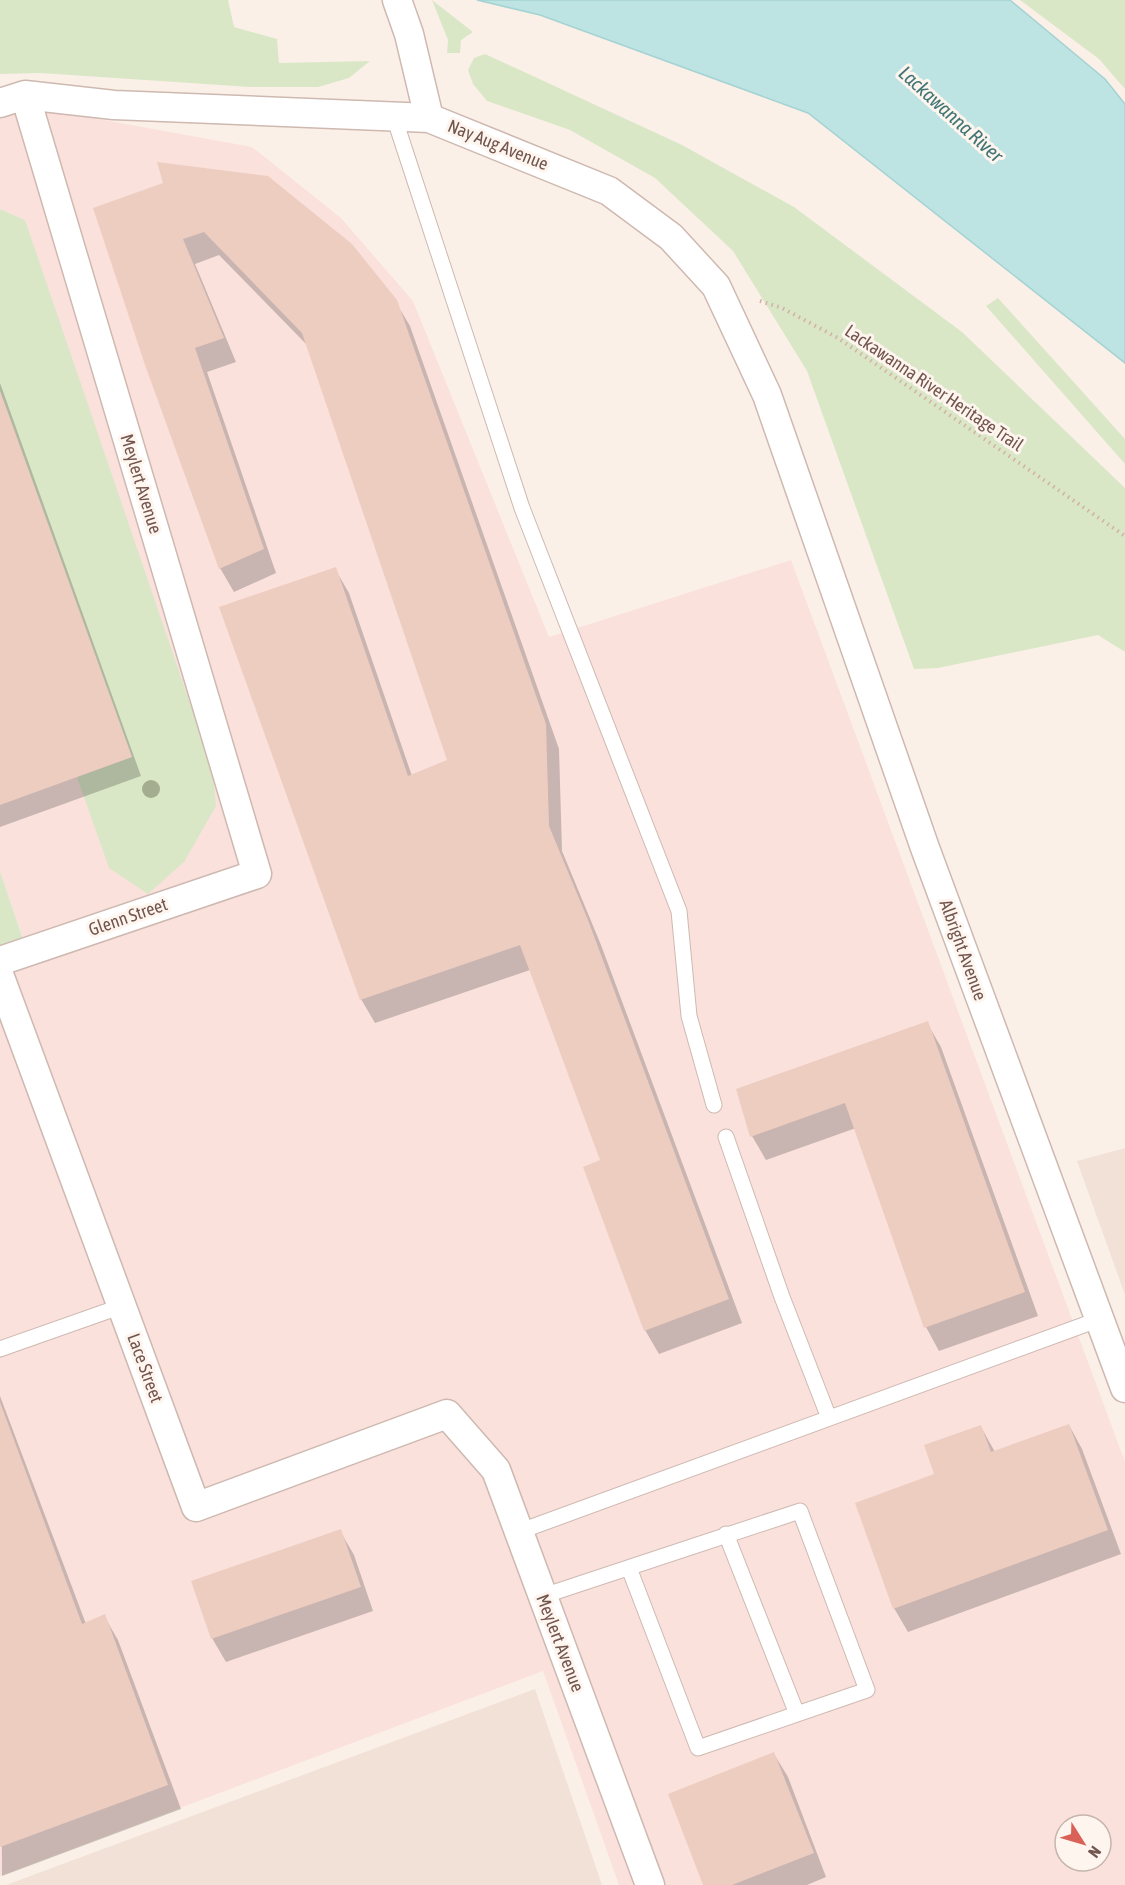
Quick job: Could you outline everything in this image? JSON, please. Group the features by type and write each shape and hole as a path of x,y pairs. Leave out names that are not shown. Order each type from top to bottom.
{"street":[{"path":"397,0 409,34 429,118"},
{"name":"Nay Aug Avenue","path":"12,99 429,118 609,191 671,237 716,286 767,395 806,509"},
{"name":"Meylert Avenue","path":"12,99 257,874"},
{"name":"Albright Avenue","path":"806,509 925,848 1125,1388"},
{"name":"Glenn Street","path":"0,961 257,874"},
{"name":"Lace Street","path":"0,977 196,1507 447,1414"},
{"name":"Meylert Avenue","path":"447,1414 496,1470 650,1885"}],"lane":[{"path":"394,117 522,508 679,911 689,1016 714,1105"},
{"path":"726,1137 782,1297 829,1418"},
{"path":"0,1349 122,1306"},
{"path":"518,1532 1100,1319"},
{"path":"543,1596 800,1511 867,1690 698,1748 629,1568"},
{"path":"726,1534 797,1714"}],"path":[{"name":"Lackawanna River Heritage Trail","path":"716,286 782,308 838,338 1125,536"}],"shaded area":[{"path":"0,101 252,147 341,218 413,301 549,637 791,560 1125,1462 1125,1885 619,1885 543,1671 0,1876 0,947 23,938 0,871 0,390 132,757 77,778 184,862 25,220 0,209"},
{"path":"1125,1148 1125,1295 1077,1161"},
{"path":"535,1689 602,1885 6,1885"}],"green space":[{"path":"0,0 228,0 234,27 277,39 279,63 370,61 349,78 318,87 250,87 40,73 0,74"},
{"path":"432,0 473,32 461,40 460,53 447,53 448,40"},
{"path":"1020,0 1125,0 1125,89 1099,59"},
{"path":"485,54 682,145 794,207 962,332 1125,488 1125,652 1098,635 938,668 914,669 807,371 733,251 655,178 570,130 487,101 473,84 468,70 474,58"},
{"path":"0,209 25,220 213,771 216,806 184,862 148,894 109,868 77,777 132,757 0,390"},
{"path":"998,298 1125,439 1125,464 986,306"},
{"path":"0,871 23,939 0,947"}],"water":[{"name":"Lackawanna River","path":"477,0 1010,0 1105,79 1125,104 1125,363 808,113 540,15"}],"building":[{"path":"157,162 268,176 352,244 397,300 546,724 549,826 588,920 729,1299 644,1331 583,1167 600,1160 520,945 360,1000 219,607 336,567 408,776 447,760 302,333 204,232 183,239 224,338 195,348 264,549 219,569 145,365 93,208 163,183"},
{"path":"0,391 132,757 0,805"},
{"path":"928,1021 1025,1292 924,1328 845,1103 750,1137 736,1089"},
{"path":"0,1402 82,1624 105,1614 168,1785 0,1847"},
{"path":"1069,1424 1108,1530 893,1609 855,1503 934,1474 924,1445 981,1425 991,1452"},
{"path":"341,1529 361,1587 211,1639 191,1581"},
{"path":"774,1752 814,1853 732,1885 703,1885 668,1794"}]}
